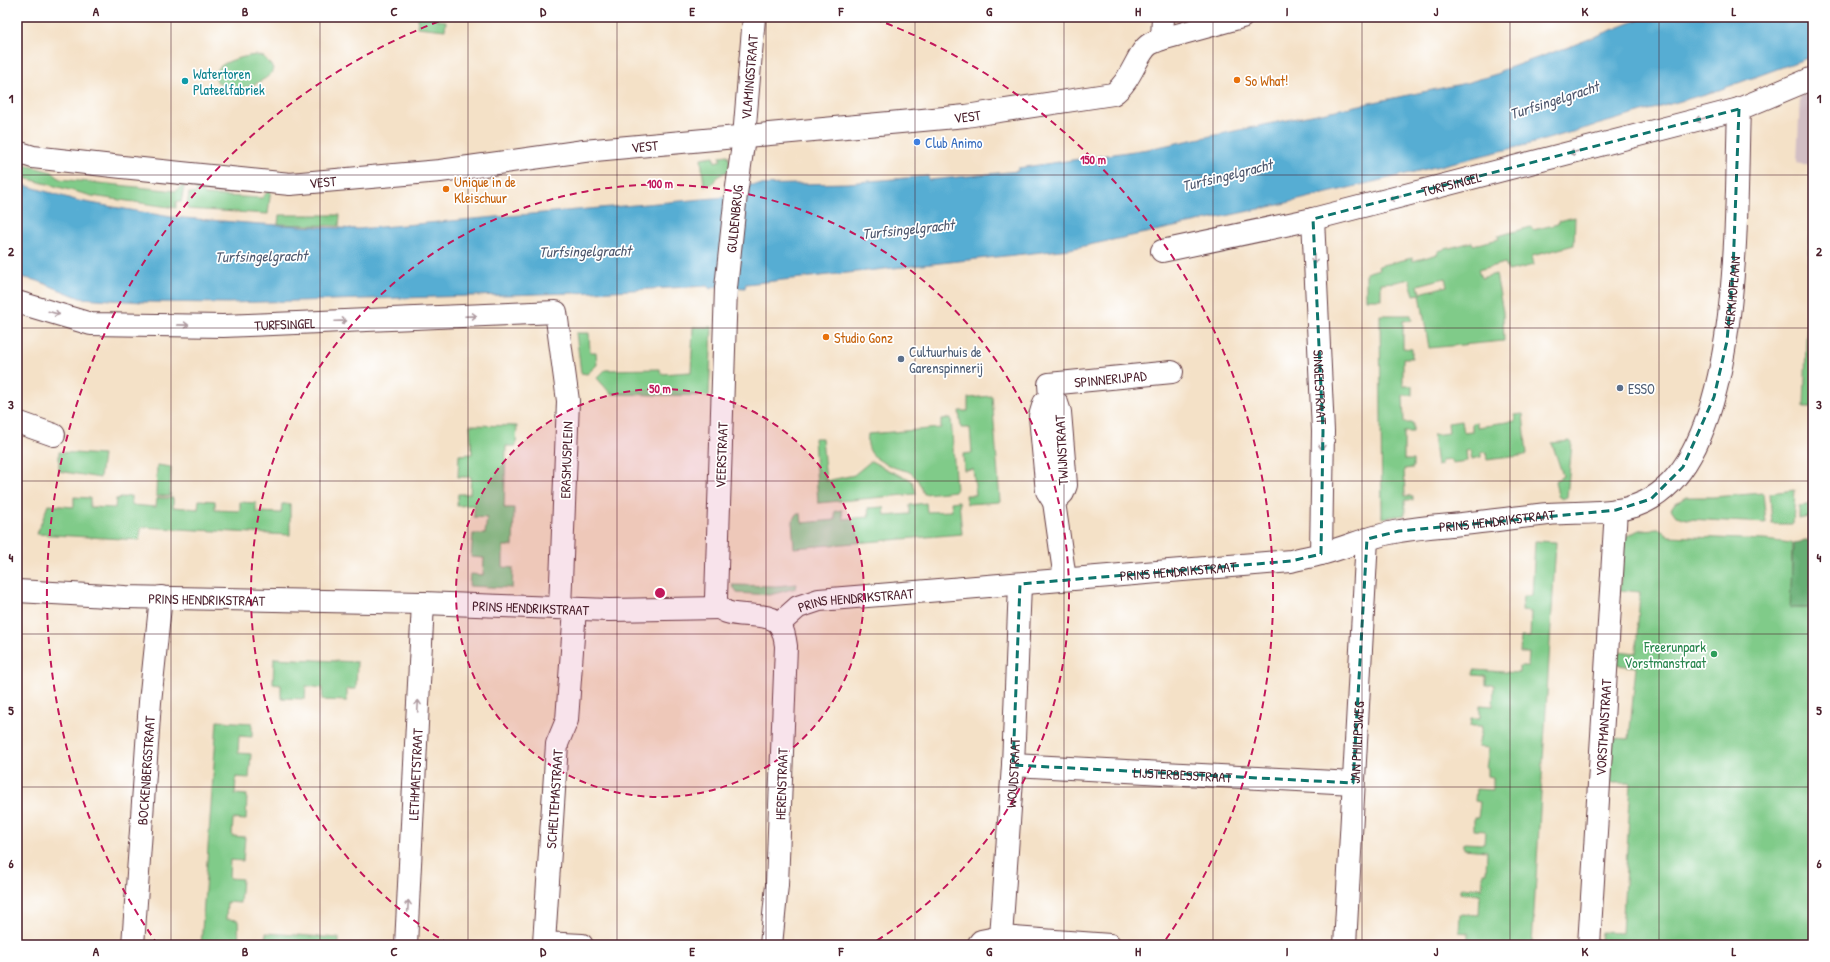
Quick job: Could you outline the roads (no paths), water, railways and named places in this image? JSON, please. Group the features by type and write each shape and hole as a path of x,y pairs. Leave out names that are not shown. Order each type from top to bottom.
{"street":[{"name":"VLAMINGSTRAAT","path":"744,137 754,17"},
{"path":"1162,39 1163,17"},
{"name":"VEST","path":"17,152 33,157 290,184 440,171 584,152 966,116 1113,94 1121,89 1144,50 1150,44 1162,39 1242,17"},
{"name":"TURFSINGEL","path":"1162,251 1312,219 1739,109 1813,78"},
{"name":"KERKHOFLAAN","path":"1683,467 1696,444 1714,397 1727,341 1733,272 1739,109"},
{"name":"GULDENBRUG","path":"726,294 736,194 744,137"},
{"name":"SINGELSTRAAT","path":"1312,219 1323,431 1321,554"},
{"name":"VEERSTRAAT","path":"721,608 716,598 726,294"},
{"name":"TURFSINGEL","path":"17,302 91,324 223,326 556,312"},
{"name":"ERASMUSPLEIN","path":"556,312 568,401 568,609"},
{"name":"SPINNERIJPAD","path":"1050,391 1172,372"},
{"name":"TWIJNSTRAAT","path":"1050,391 1060,412 1066,485 1063,493 1054,502 1065,579"},
{"path":"17,422 54,435"},
{"name":"PRINS HENDRIKSTRAAT","path":"17,591 125,597 423,603 609,610 721,608 732,614 770,618 779,624 798,607 819,600 1291,560 1321,554 1367,539 1407,530 1548,514 1616,510 1635,506 1651,498 1669,484 1683,467"},
{"name":"VORSTMANSTRAAT","path":"1589,945 1616,510"},
{"name":"JAN PHILIPSWEG","path":"1344,945 1367,539"},
{"name":"WOUDSTRAAT","path":"1001,937 1013,765 1020,584"},
{"name":"BOCKENBERGSTRAAT","path":"133,945 150,702 161,597"},
{"name":"LETHMAETSTRAAT","path":"406,945 423,603"},
{"name":"SCHELTEMASTRAAT","path":"568,609 567,720 557,744 544,944 582,945"},
{"name":"HERENSTRAAT","path":"771,945 777,877 786,646 784,633 779,624"},
{"name":"LIJSTERBESSTRAAT","path":"1013,765 1353,783"},
{"path":"978,945 981,942 1001,937 1110,945"}],"water":[{"name":"Turfsingelgracht","path":"1645,17 1813,17 1813,56 1716,91 1530,144 1278,205 1070,249 746,284 745,288 718,286 710,289 707,286 574,293 228,303 143,302 80,298 38,281 17,276 17,183 79,201 171,217 260,224 358,229 726,197 748,185 847,183 928,176 929,180 1018,171 1018,168 1148,149 1466,83 1500,73 1500,71 1571,46"}],"place":[{"name":"So What!","path":"1237,80"},
{"name":"Watertoren Plateelfabriek","path":"185,81"},
{"name":"Club Animo","path":"917,142"},
{"name":"Unique in de Kleischuur","path":"446,189"},
{"name":"Studio Gonz","path":"826,337"},
{"name":"Cultuurhuis de Garenspinnerij","path":"901,359"},
{"name":"ESSO","path":"1620,388"},
{"name":"Freerunpark Vorstmanstraat","path":"1714,654"}]}
